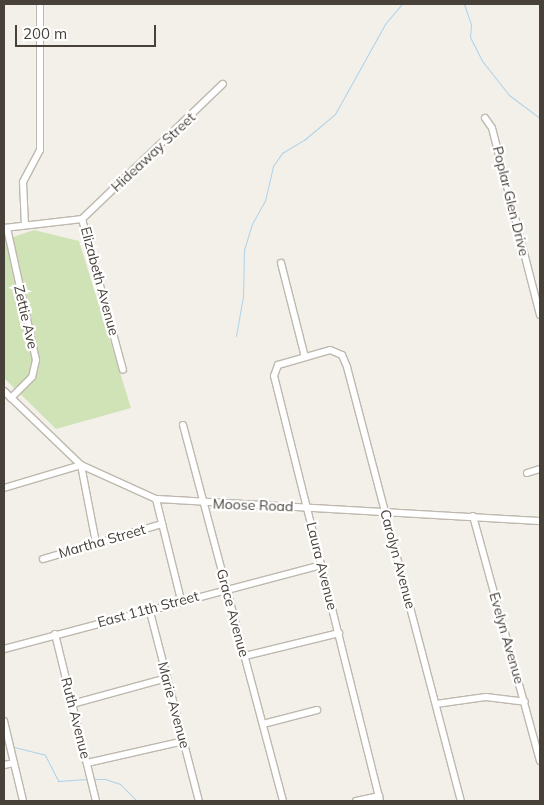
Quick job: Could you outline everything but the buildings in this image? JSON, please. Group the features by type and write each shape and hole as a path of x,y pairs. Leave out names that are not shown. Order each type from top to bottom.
{"street":[{"path":"25,225 23,182 40,150 40,4"},
{"name":"Hideaway Street","path":"82,218 223,84"},
{"name":"Poplar Glen Drive","path":"485,118 492,128 540,315"},
{"name":"Elizabeth Avenue","path":"5,228 82,218 123,370"},
{"name":"Zettie Ave","path":"5,228 36,360 32,377 11,398"},
{"path":"281,263 305,357"},
{"name":"Carolyn Avenue","path":"305,357 330,350 342,355 461,801"},
{"name":"Laura Avenue","path":"305,357 278,365 274,376 379,799"},
{"name":"Moose Road","path":"4,391 81,466 156,499 540,520"},
{"name":"Grace Avenue","path":"183,425 283,801"},
{"path":"4,488 81,466 96,542"},
{"path":"527,473 540,469"},
{"path":"156,499 181,600"},
{"name":"Evelyn Avenue","path":"472,516 540,761"},
{"name":"Martha Street","path":"43,558 162,524"},
{"name":"East 11th Street","path":"4,649 149,608 322,565"},
{"name":"Marie Avenue","path":"149,608 198,801"},
{"path":"244,656 339,633"},
{"name":"Ruth Avenue","path":"55,634 96,801"},
{"path":"72,704 167,678"},
{"path":"436,704 486,697 524,702"},
{"path":"263,724 316,710"},
{"path":"4,721 23,801"},
{"path":"87,763 184,741"},
{"path":"4,765 14,763"},
{"path":"356,801 379,799"}],"green space":[{"path":"34,230 79,241 131,408 56,429 4,378 4,240"}],"waterway":[{"path":"236,336 243,298 244,250 252,224 265,201 273,166 282,153 304,140 335,114 385,24 402,4"},
{"path":"464,4 471,24 470,37 483,62 509,95 540,118"},
{"path":"14,747 45,755 58,781 87,779"},
{"path":"93,779 105,779 120,784 137,801"}]}
